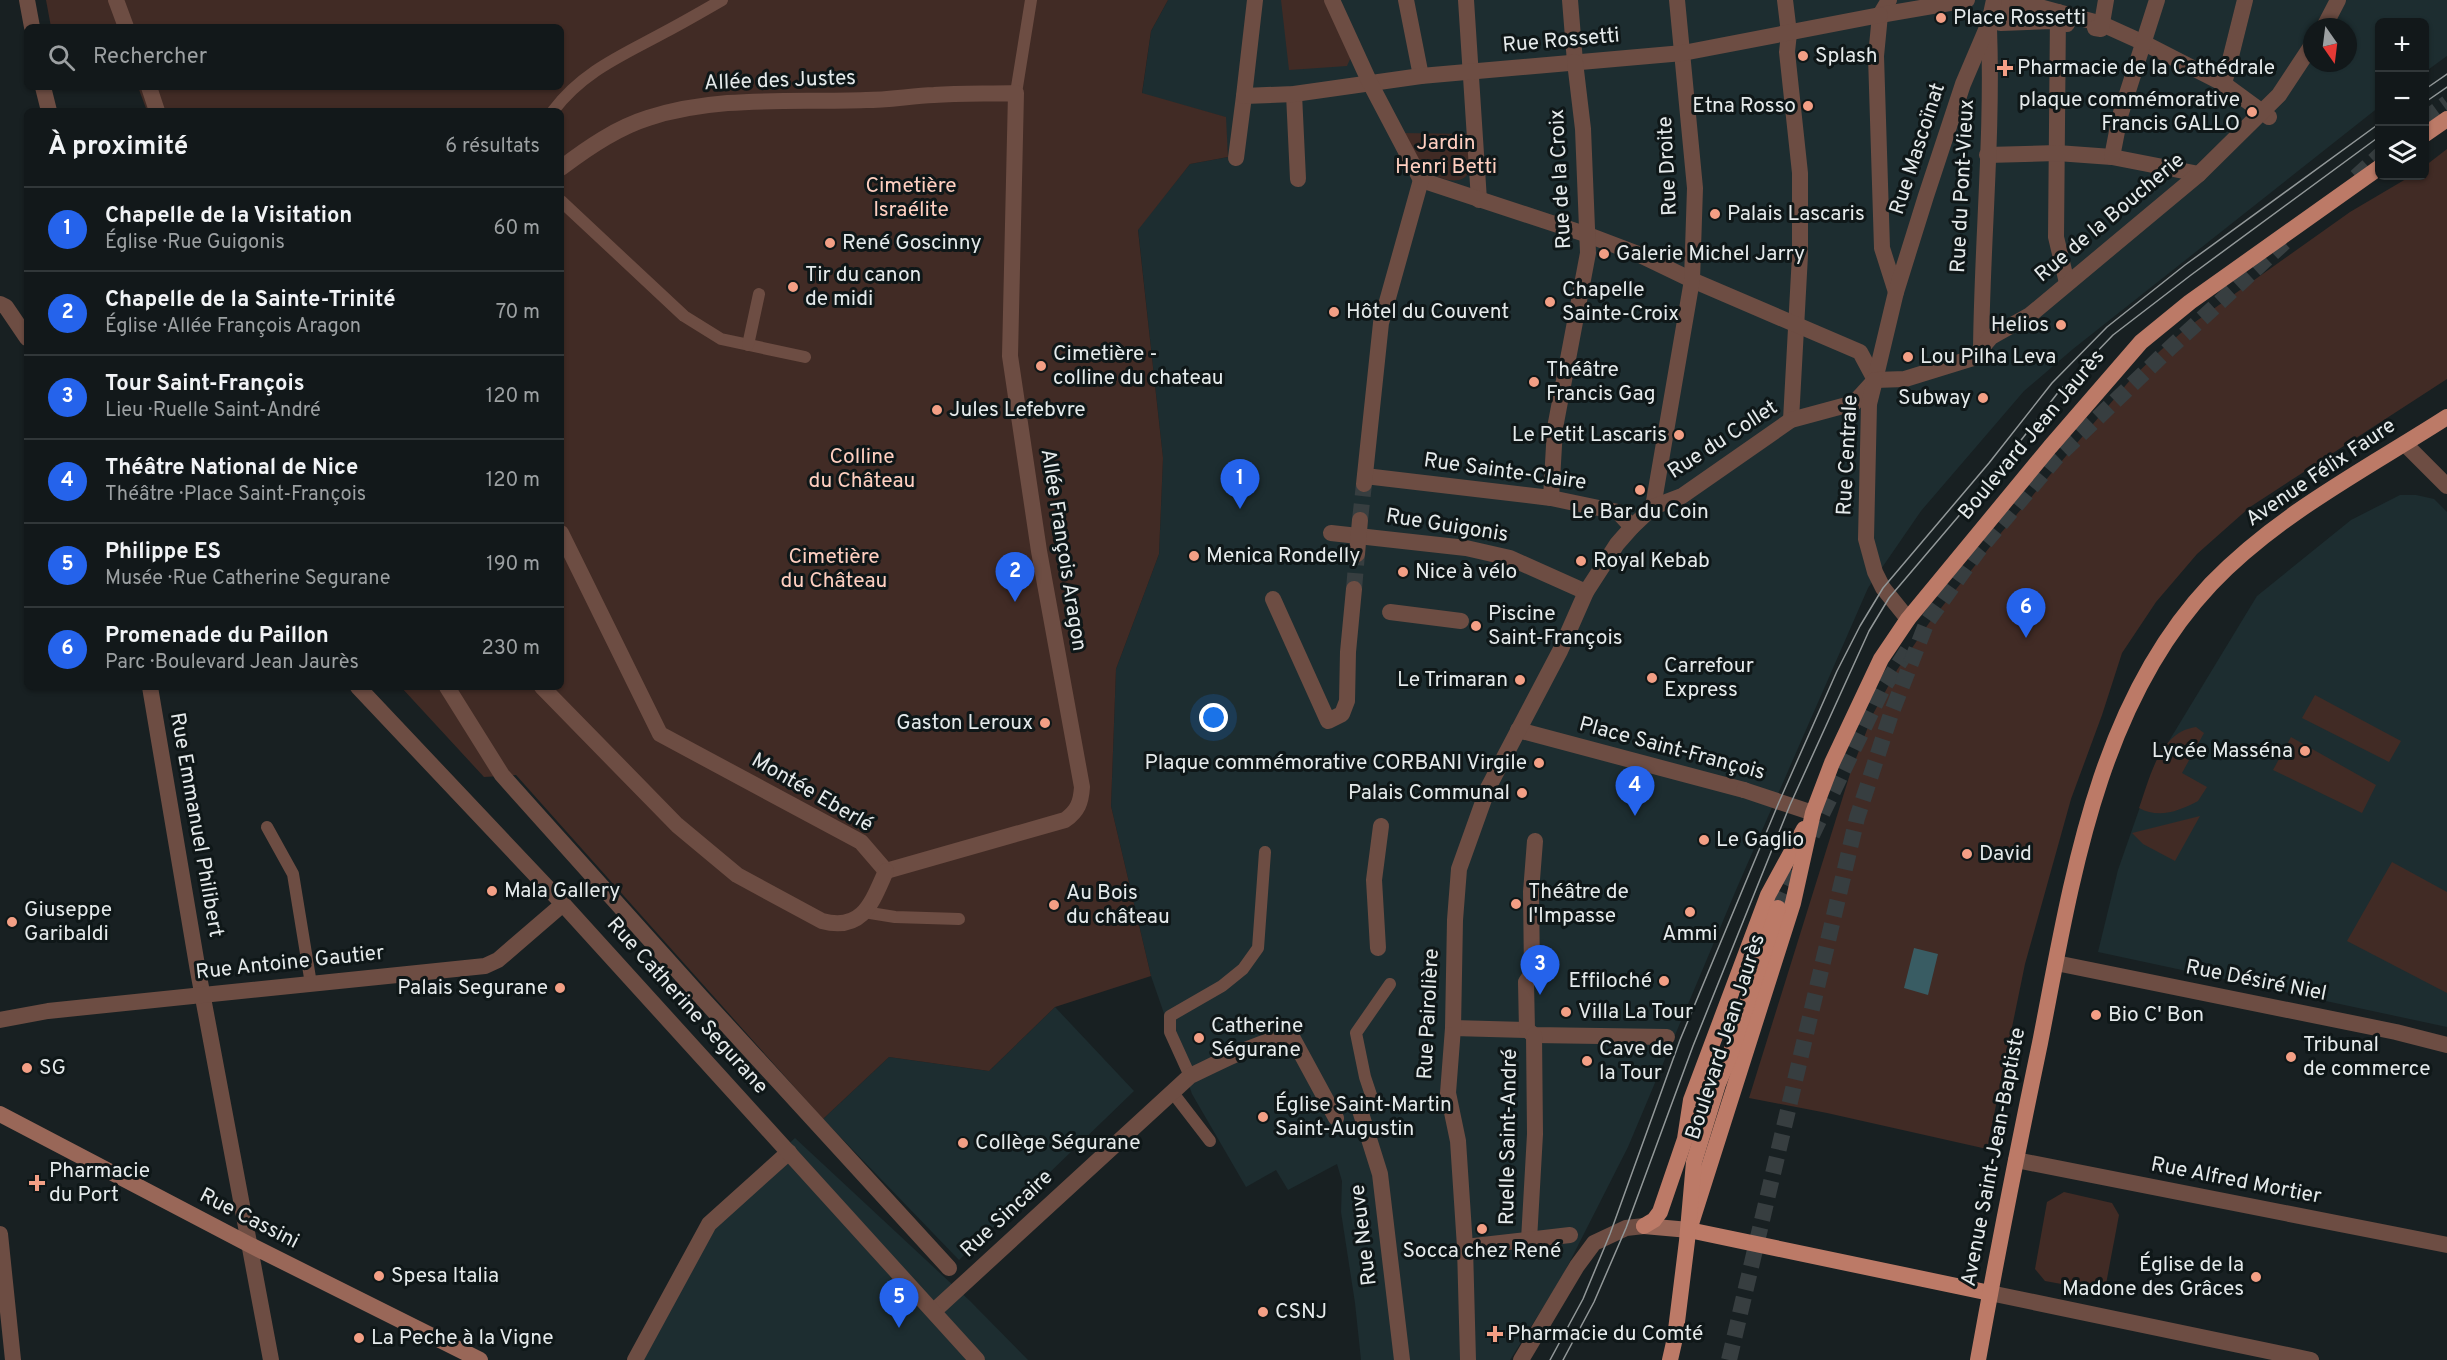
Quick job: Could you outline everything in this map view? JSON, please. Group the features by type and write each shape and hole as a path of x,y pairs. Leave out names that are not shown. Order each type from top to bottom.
{"main road":[{"path":"2429,132 2447,119"},
{"name":"Boulevard Jean Jaurès","path":"1644,1226 1654,1220 1660,1212 1685,1139 1690,1100 1768,895 1814,813 1856,709 1881,659 1908,619 2050,447 2141,342 2190,302 2375,170"},
{"name":"Avenue Félix Faure","path":"2056,963 2085,827 2110,755 2139,688 2173,630 2241,554 2286,519 2447,417"},
{"name":"Boulevard Jean Jaurès","path":"1689,1230 1793,903 1814,813"},
{"path":"1670,1360 1689,1230 1694,1162 1778,908"},
{"name":"Avenue Saint-Jean-Baptiste","path":"1978,1360 2056,963"},
{"path":"1685,1139 1718,1084"},
{"name":"Rue Cassini","path":"0,1114 250,1245 480,1360"},
{"path":"1644,1226 1689,1230 1990,1293"}],"street":[{"path":"27,0 31,24"},
{"path":"117,0 125,24"},
{"path":"1236,158 1255,0"},
{"path":"1332,0 1370,83 1421,180 1638,254 1692,280 1860,352 1875,380 1905,379 1973,358 1981,351"},
{"path":"1406,0 1421,76"},
{"path":"1466,0 1479,200"},
{"name":"Rue de la Croix","path":"1551,498 1555,428 1588,253 1582,129 1570,0"},
{"name":"Rue Droite","path":"1653,507 1692,280 1695,188 1677,0"},
{"path":"1785,0 1789,33 1787,52 1800,173 1800,255 1791,420"},
{"path":"1889,0 1880,15 1876,56 1882,248 1896,292"},
{"path":"1880,15 1967,0"},
{"path":"1989,23 1994,0"},
{"path":"2002,0 2001,23 2058,17"},
{"path":"2014,0 2058,17 2102,24 2224,84 2266,114"},
{"path":"2102,24 2106,0"},
{"path":"2112,157 2120,116 2157,0"},
{"path":"2224,84 2245,0"},
{"path":"2329,18 2338,0"},
{"name":"Rue Rossetti","path":"1244,96 1294,94 1421,76 1683,52 1880,15"},
{"path":"2058,17 2056,237 2067,283"},
{"name":"Rue du Pont-Vieux","path":"1981,351 1980,305 1991,72 1989,23"},
{"name":"Rue Mascoïnat","path":"1896,292 1963,84 1989,23"},
{"name":"Rue de la Boucherie","path":"1981,351 1991,337 2030,315 2199,174 2266,114 2303,59"},
{"path":"44,90 48,108"},
{"path":"150,90 157,108"},
{"name":"Allée des Justes","path":"564,166 604,139 646,118 684,108 795,99 866,100 934,95 1016,93"},
{"name":"Allée François Aragon","path":"886,871 1065,820 1075,813 1081,798 1082,787 1039,551 1010,356 1016,93"},
{"path":"1294,94 1299,179"},
{"path":"1987,155 2057,153 2112,157 2199,174"},
{"name":"Rue Sainte-Claire","path":"1421,180 1381,323 1364,480 1551,498 1618,512 1632,527"},
{"name":"Rue Centrale","path":"1896,292 1869,404 1866,539 1870,557 1883,588 1908,619"},
{"path":"0,304 6,307 24,334"},
{"name":"Rue du Collet","path":"1653,507 1682,496 1791,420 1854,403 1875,380"},
{"path":"2405,444 2447,486"},
{"name":"Rue Pairolière","path":"1468,1360 1465,1247 1458,1142 1448,1093 1454,1028 1455,920 1459,869 1488,788 1560,651 1586,592 1617,544 1653,507"},
{"path":"1357,554 1359,528"},
{"name":"Rue Guigonis","path":"1331,533 1359,528 1510,558 1586,592"},
{"name":"Montée Eberlé","path":"564,539 660,734 861,842 886,871"},
{"path":"1273,599 1328,721 1342,714 1347,701 1348,652 1354,588"},
{"path":"1390,612 1461,621"},
{"name":"Rue Emmanuel Philibert","path":"151,690 203,995 271,1360"},
{"name":"Rue Catherine Segurane","path":"361,690 563,904 977,1360"},
{"path":"449,690 502,775 948,1268"},
{"path":"545,690 677,825 737,874 822,921 835,925 858,918 870,906 886,871"},
{"name":"Place Saint-François","path":"1518,730 1743,790 1814,813"},
{"path":"1378,948 1374,880 1381,826"},
{"name":"Ruelle Saint-André","path":"1529,1240 1535,1134 1526,982 1532,973 1531,892 1535,841"},
{"name":"Rue Antoine Gautier","path":"0,1020 32,1012 485,966 498,960 563,904"},
{"name":"Rue Désiré Niel","path":"2056,963 2396,1032 2447,1045"},
{"path":"1454,1028 1667,1037"},
{"name":"Rue Sincaire","path":"934,1311 1190,1076 1261,1042 1291,1035 1336,1118"},
{"name":"Rue Neuve","path":"1366,1104 1380,1174 1401,1360"},
{"path":"635,1360 709,1224 789,1152"},
{"name":"Rue Alfred Mortier","path":"2016,1160 2447,1245"},
{"path":"1521,1360 1577,1266 1594,1243 1626,1228 1644,1226"},
{"path":"0,1234 4,1311 13,1360"},
{"path":"1465,1247 1570,1235"},
{"path":"1990,1293 2311,1360"}],"lane":[{"path":"555,108 568,91 609,61 722,0"},
{"path":"1016,93 1031,0"},
{"path":"564,204 684,316 721,339 805,357"},
{"path":"748,345 759,294"},
{"path":"267,827 293,874 311,984"},
{"path":"1190,1076 1170,1032 1170,1016 1229,980 1243,969 1258,948 1265,852"},
{"path":"864,912 895,917 959,919"},
{"path":"1366,1104 1365,1077 1356,1033 1390,984"},
{"path":"1173,1093 1210,1141"}],"shaded area":[{"path":"1168,0 2447,0 2447,56 2429,69 2429,18 2375,18 2375,110 2073,349 2024,391 1921,511 1868,588 1736,890 1628,1147 1561,1279 1510,1360 1361,1360 1341,1212 1342,1181 1337,1164 1288,1190 1276,1170 1246,1187 1192,1094 1151,976 1111,806 1116,669 1159,554 1163,458 1138,229 1190,164 1228,157 1225,117 1142,94 1151,31"},
{"name":"Lycée Masséna","path":"2400,495 2416,495 2434,499 2447,512 2447,1027 2098,952 2118,870 2155,764 2257,596 2351,520"},
{"name":"Collège Ségurane","path":"1055,1007 1134,1091 959,1260 823,1119 889,1057 989,1071"},
{"path":"795,1138 970,1301 1028,1360 634,1360 708,1217"}],"green space":[{"name":"Colline du Château","path":"46,0 1168,0 1151,31 1142,93 1226,117 1228,157 1190,164 1138,230 1163,458 1159,554 1116,669 1111,806 1151,976 1055,1007 989,1071 889,1057 823,1119 516,775 484,777 404,690 564,690 564,108 146,108 139,90 564,90 564,24 50,24"},
{"path":"1281,0 1325,0 1351,57 1347,66 1289,70"},
{"name":"Jardin Henri Betti","path":"1402,133 1467,134 1470,162 1466,177 1460,180 1446,179 1425,170"},
{"path":"2447,149 2447,379 2250,507 2197,554 2156,602 2122,653 2071,799 2025,964 1987,1149 1749,1098 1850,774 1873,714 1897,670 1929,623 2001,533 2131,379 2161,350 2188,327 2350,212 2404,180 2429,180 2429,163"},
{"path":"2315,695 2401,741 2389,762 2302,718"},
{"path":"2196,727 2204,733 2182,773 2207,787 2198,801 2184,808 2161,813 2139,808 2152,771 2165,747 2183,731"},
{"path":"2291,737 2376,785 2362,813 2273,770"},
{"path":"2200,816 2175,861 2143,844 2132,833"},
{"path":"2392,862 2447,892 2447,993 2347,941"},
{"path":"2064,1192 2112,1203 2119,1215 2106,1284 2094,1290 2045,1281 2035,1269 2047,1202"}],"water":[{"path":"1914,948 1938,954 1928,995 1904,988"}],"tunnel":[{"path":"2429,116 2447,103"},
{"path":"2356,177 2375,160"},
{"path":"1729,1360 1857,818 1891,714 1927,622 1978,551 2056,458 2288,239"},
{"path":"1360,520 1364,484"},
{"path":"1354,589 1357,554"},
{"path":"1812,835 1883,688 1909,648"},
{"path":"1778,908 1797,866"}],"tram line":[{"path":"2429,87 2447,74"},
{"path":"2429,100 2447,87"},
{"path":"1550,1360 1583,1299 1610,1234 1680,1040 1779,802 1837,671 1883,588 1989,463 2052,383 2107,327 2185,265 2376,126"},
{"path":"1563,1360 1594,1302 1626,1228 1693,1046 1790,805 1869,631 1889,598 1997,471 2060,390 2113,335 2375,140"}],"place":[{"name":"Place Rossetti","path":"1941,18"},
{"name":"Splash","path":"1803,56"},
{"name":"Pharmacie de la Cathédrale","path":"2005,68"},
{"name":"Etna Rosso","path":"1808,106"},
{"name":"plaque commémorative Francis GALLO","path":"2252,112"},
{"name":"Palais Lascaris","path":"1715,214"},
{"name":"René Goscinny","path":"830,243"},
{"name":"Galerie Michel Jarry","path":"1604,254"},
{"name":"Tir du canon de midi","path":"793,287"},
{"name":"Chapelle Sainte-Croix","path":"1550,302"},
{"name":"Hôtel du Couvent","path":"1334,312"},
{"name":"Helios","path":"2061,325"},
{"name":"Lou Pilha Leva","path":"1908,357"},
{"name":"Cimetière - colline du chateau","path":"1041,366"},
{"name":"Théâtre Francis Gag","path":"1534,382"},
{"name":"Subway","path":"1983,398"},
{"name":"Jules Lefebvre","path":"937,410"},
{"name":"Le Petit Lascaris","path":"1679,435"},
{"name":"Le Bar du Coin","path":"1640,490"},
{"name":"Chapelle de la Visitation","path":"1240,509"},
{"name":"Menica Rondelly","path":"1194,556"},
{"name":"Royal Kebab","path":"1581,561"},
{"name":"Nice à vélo","path":"1403,572"},
{"name":"Chapelle de la Sainte-Trinité","path":"1015,602"},
{"name":"Piscine Saint-François","path":"1476,626"},
{"name":"Promenade du Paillon","path":"2026,638"},
{"name":"Carrefour Express","path":"1652,678"},
{"name":"Le Trimaran","path":"1520,680"},
{"name":"Gaston Leroux","path":"1045,723"},
{"name":"Lycée Masséna","path":"2305,751"},
{"name":"Plaque commémorative CORBANI Virgile","path":"1539,763"},
{"name":"Palais Communal","path":"1522,793"},
{"name":"Théâtre National de Nice","path":"1635,816"},
{"name":"Le Gaglio","path":"1704,840"},
{"name":"David","path":"1967,854"},
{"name":"Mala Gallery","path":"492,891"},
{"name":"Théâtre de l'Impasse","path":"1516,904"},
{"name":"Au Bois du château","path":"1054,905"},
{"name":"Ammi","path":"1690,912"},
{"name":"Giuseppe Garibaldi","path":"12,922"},
{"name":"Effiloché","path":"1664,981"},
{"name":"Palais Segurane","path":"560,988"},
{"name":"Tour Saint-François","path":"1540,995"},
{"name":"Villa La Tour","path":"1566,1012"},
{"name":"Bio C' Bon","path":"2096,1015"},
{"name":"Catherine Ségurane","path":"1199,1038"},
{"name":"Tribunal de commerce","path":"2291,1057"},
{"name":"Cave de la Tour","path":"1587,1061"},
{"name":"SG","path":"27,1068"},
{"name":"Église Saint-Martin Saint-Augustin","path":"1263,1117"},
{"name":"Collège Ségurane","path":"963,1143"},
{"name":"Pharmacie du Port","path":"37,1183"},
{"name":"Socca chez René","path":"1482,1229"},
{"name":"Spesa Italia","path":"379,1276"},
{"name":"Église de la Madone des Grâces","path":"2256,1277"},
{"name":"CSNJ","path":"1263,1312"},
{"name":"Philippe ES","path":"899,1328"},
{"name":"Pharmacie du Comté","path":"1495,1334"},
{"name":"La Peche à la Vigne","path":"359,1338"}],"park label":[{"name":"Cimetière Israélite","path":"911,198"},
{"name":"Cimetière du Château","path":"834,569"}]}
